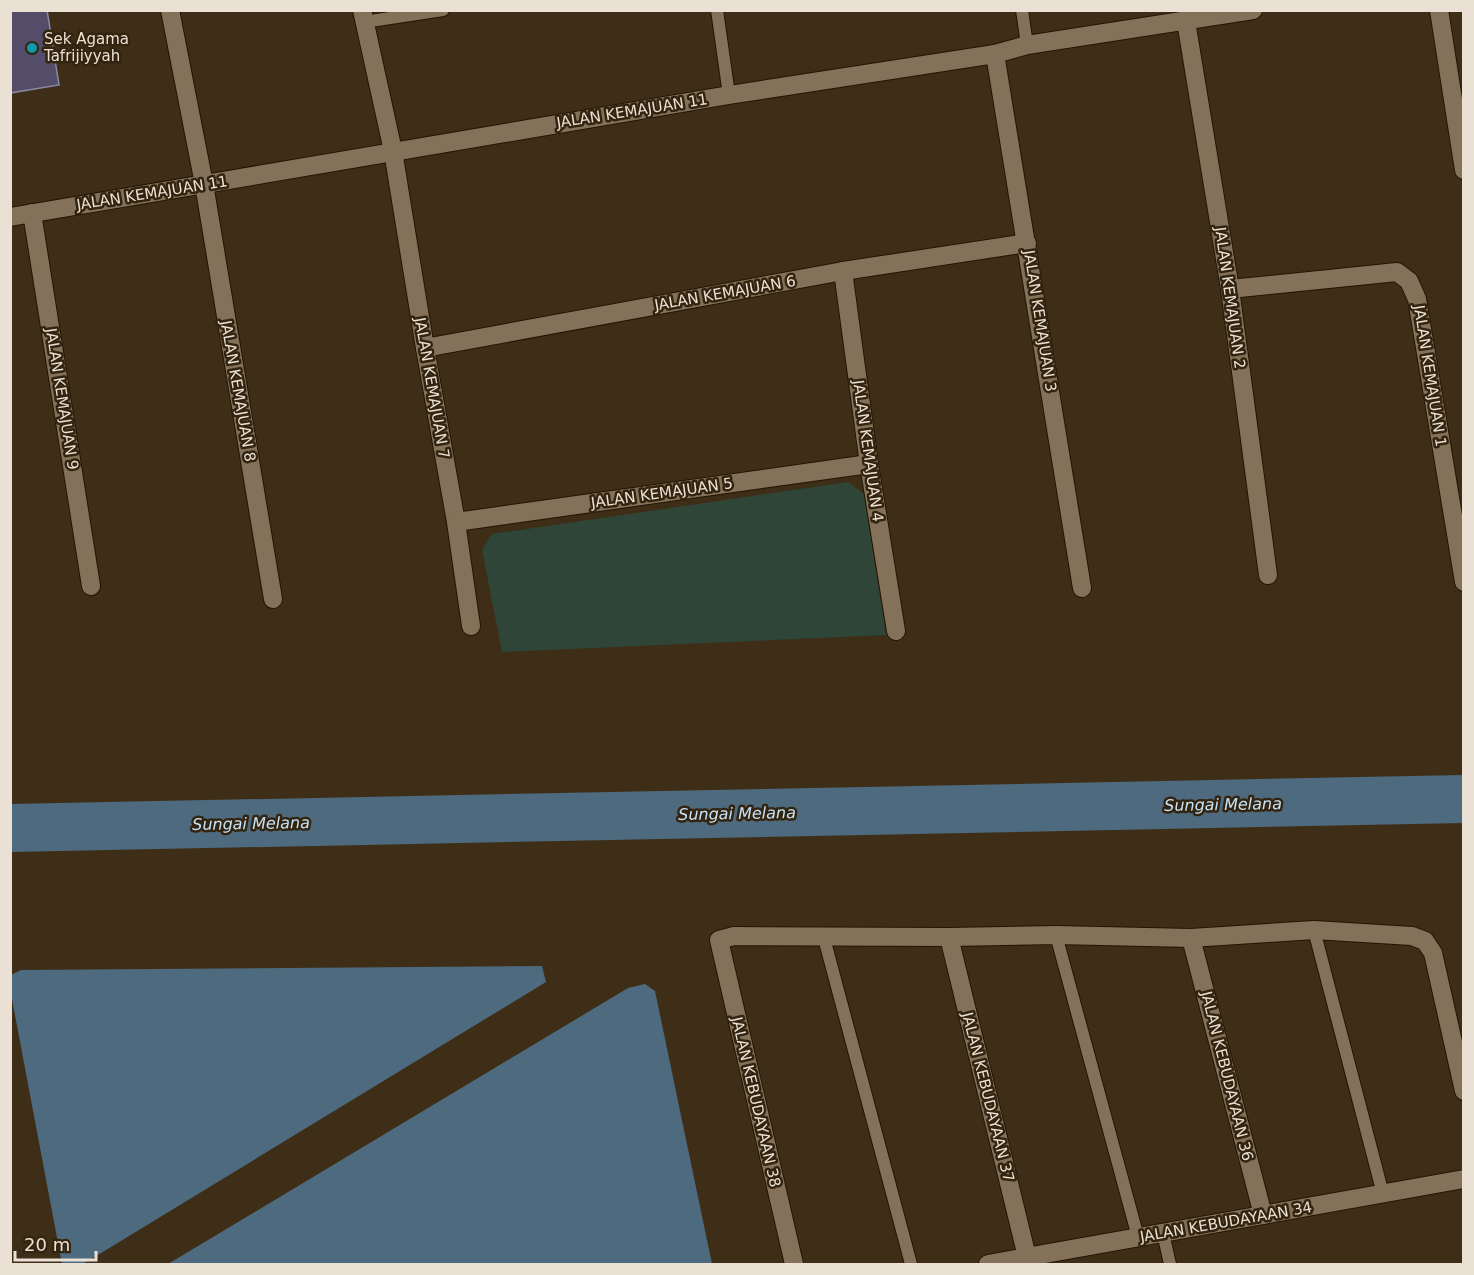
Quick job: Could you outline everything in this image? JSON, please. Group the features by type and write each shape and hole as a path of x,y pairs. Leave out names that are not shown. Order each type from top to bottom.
{"street":[{"name":"JALAN KEMAJUAN 8","path":"170,10 204,184 273,599"},
{"name":"JALAN KEMAJUAN 11","path":"10,217 729,95 995,54 1028,45 1253,10"},
{"path":"1439,10 1464,170"},
{"name":"JALAN KEMAJUAN 7","path":"363,16 393,151 456,522 471,626"},
{"name":"JALAN KEMAJUAN 2","path":"1186,21 1230,290 1268,575"},
{"name":"JALAN KEMAJUAN 3","path":"995,54 1082,588"},
{"name":"JALAN KEMAJUAN 9","path":"32,213 91,586"},
{"name":"JALAN KEMAJUAN 6","path":"425,348 843,271 1027,243"},
{"name":"JALAN KEMAJUAN 4","path":"843,271 869,464 897,631"},
{"name":"JALAN KEMAJUAN 1","path":"1230,290 1397,272 1409,281 1417,299 1464,582"},
{"name":"JALAN KEMAJUAN 5","path":"456,522 869,464"},
{"path":"824,938 1056,935 1191,938 1314,930 1412,936 1425,941 1432,953 1464,1091"},
{"name":"JALAN KEBUDAYAAN 38","path":"794,1264 718,940 734,936 824,938"},
{"name":"JALAN KEBUDAYAAN 37","path":"950,937 1027,1257"},
{"name":"JALAN KEBUDAYAAN 36","path":"1191,938 1263,1215"},
{"name":"JALAN KEBUDAYAAN 34","path":"988,1264 1464,1179"}],"lane":[{"path":"363,16 443,10"},
{"path":"717,10 729,95"},
{"path":"1022,10 1028,45"},
{"path":"1314,930 1383,1194"},
{"path":"1056,935 1138,1237"},
{"path":"824,938 911,1264"},
{"path":"1163,1233 1170,1264"}],"green space":[{"path":"848,482 864,494 886,635 502,652 482,550 492,534"}],"water":[{"path":"542,966 546,982 83,1264 62,1264 11,994 11,975 21,970"},
{"path":"645,984 655,991 712,1264 168,1264 628,988"}],"building":[{"name":"Sek Agama Tafrijiyyah","path":"10,10 47,10 59,85 10,93"}],"waterway":[{"name":"Sungai Melana","path":"10,828 1464,799"}],"place":[{"name":"Sek Agama Tafrijiyyah","path":"32,48"}]}
